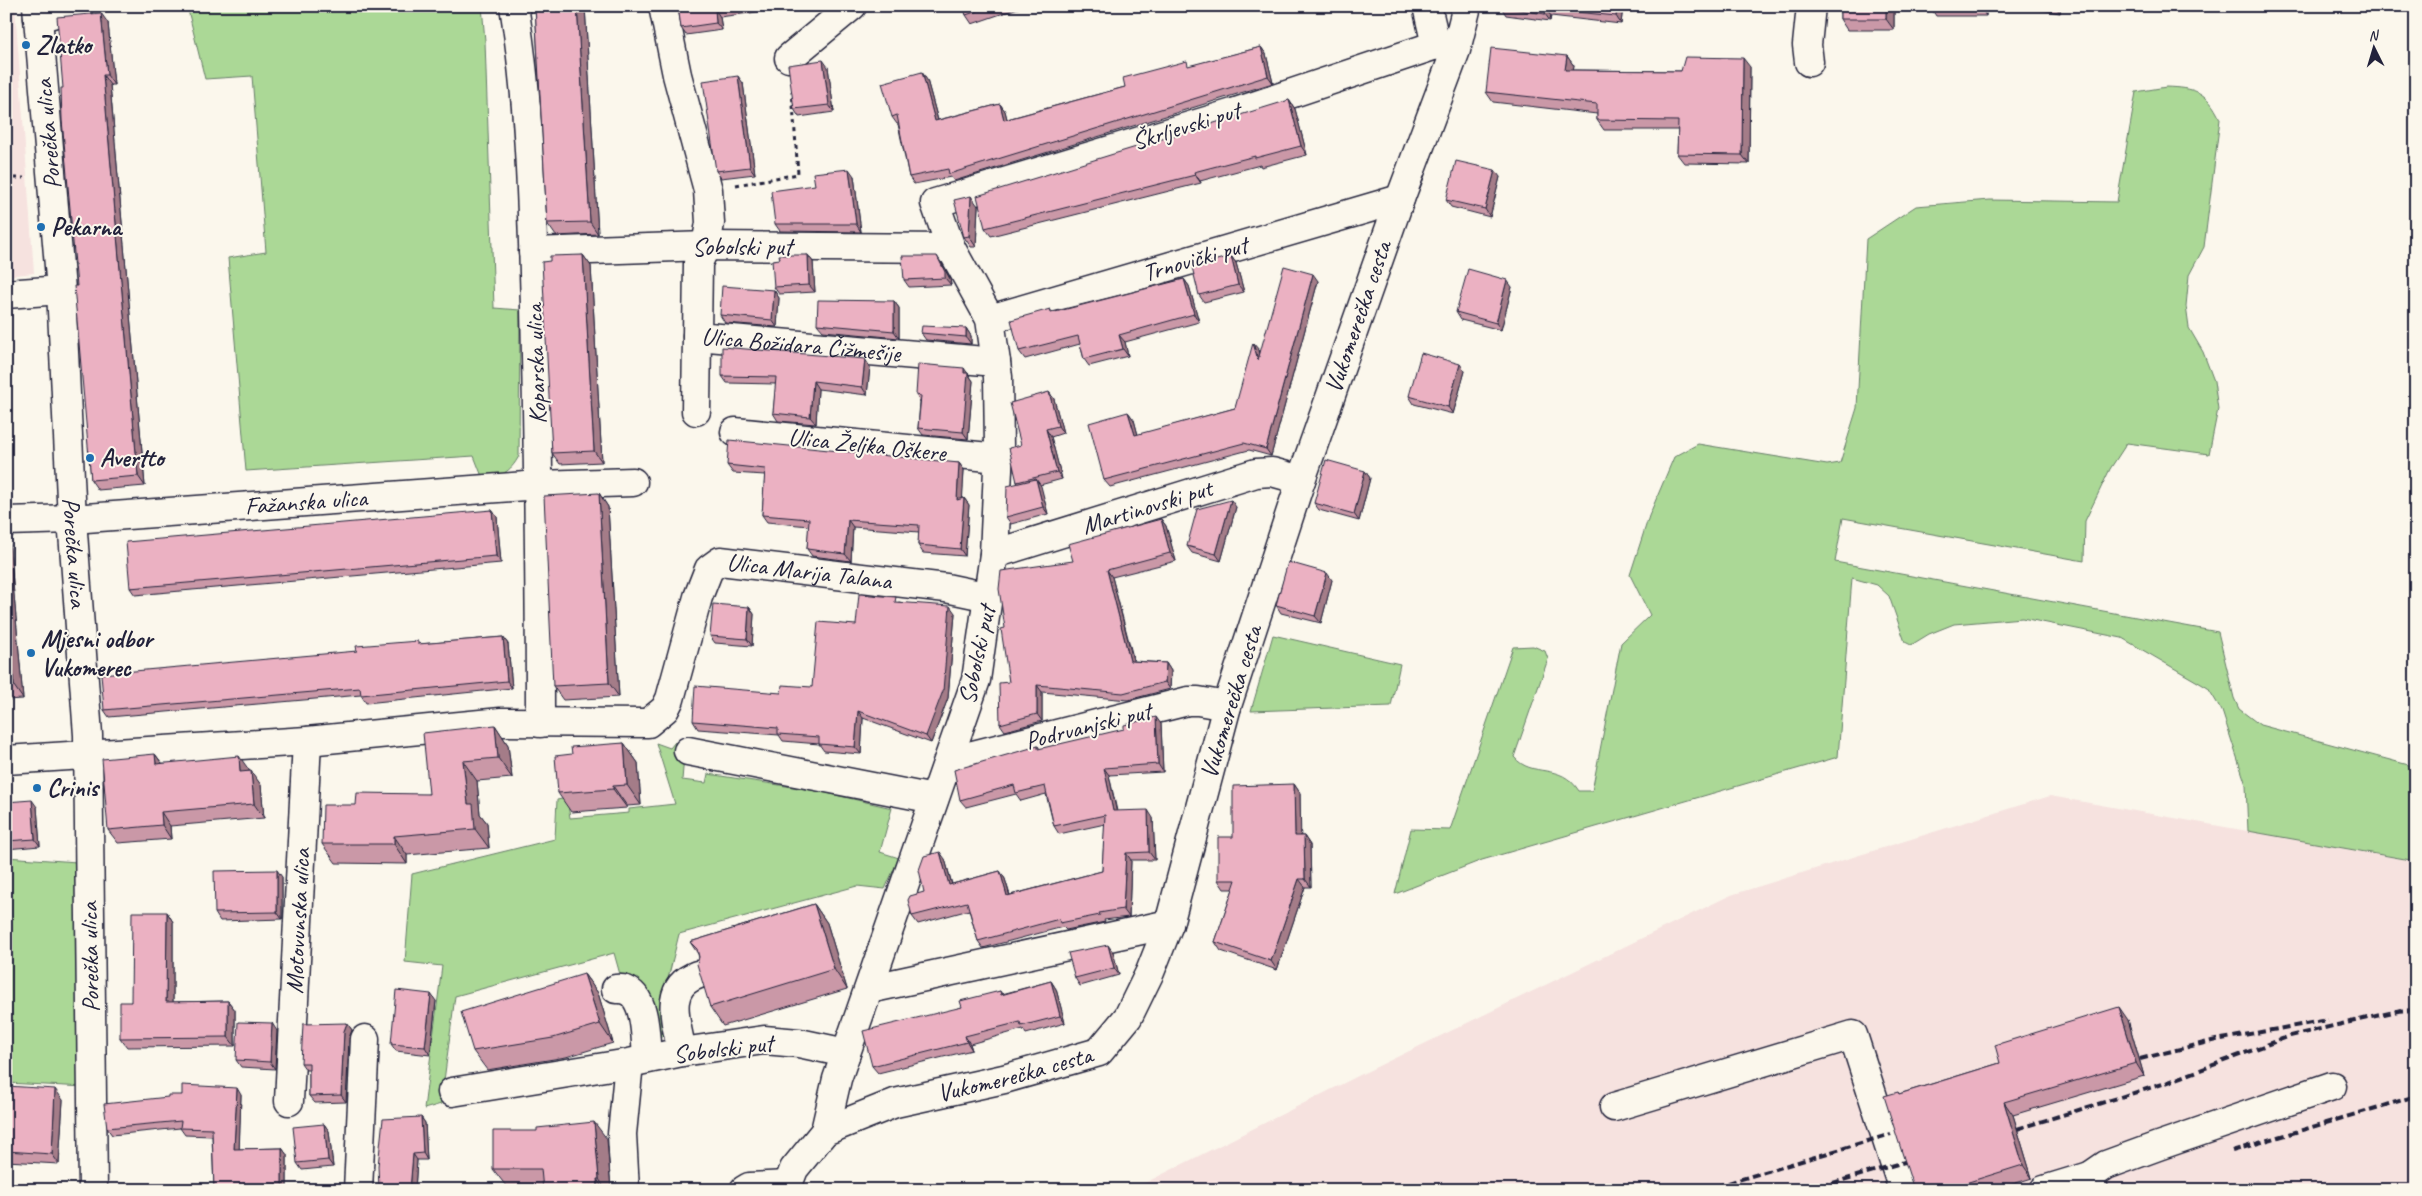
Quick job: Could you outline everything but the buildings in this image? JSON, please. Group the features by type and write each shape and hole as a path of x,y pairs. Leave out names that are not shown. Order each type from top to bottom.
{"street":[{"path":"37,12 79,6"},
{"name":"Koparska ulica","path":"514,6 524,64 533,252 539,485 540,723"},
{"name":"Ulica Božidara Čižmešije","path":"663,6 677,75 708,190 710,223 706,246 698,263 696,336 996,362"},
{"path":"789,58 852,6"},
{"path":"1427,6 1446,48"},
{"name":"Vukomerečka cesta","path":"787,1187 794,1169 825,1131 895,1103 1004,1079 1099,1052 1128,1017 1150,972 1169,924 1227,706 1301,480 1400,199 1446,48 1467,6"},
{"path":"1809,62 1807,45 1811,6"},
{"name":"Porečka ulica","path":"37,12 61,290 72,519 88,755 93,1190"},
{"name":"Škrljevski put","path":"935,203 1446,48"},
{"name":"Trnovički put","path":"990,319 1400,199"},
{"name":"Sobolski put","path":"825,1131 837,1079 976,680 989,597 994,554 999,458 998,377 996,362 990,319 951,248 935,203"},
{"name":"Sobolski put","path":"533,252 706,246 951,248"},
{"path":"6,294 61,290"},
{"path":"696,336 696,412"},
{"name":"Ulica Željka Oškere","path":"735,432 999,458"},
{"name":"Martinovski put","path":"994,554 1256,473 1272,472 1301,480"},
{"name":"Fažanska ulica","path":"7,521 72,519 539,485 633,482"},
{"name":"Ulica Marija Talana","path":"540,723 648,724 665,709 670,699 698,597 709,569 720,561 946,588 989,597"},
{"name":"Podrvanjski put","path":"949,761 1188,701 1227,706"},
{"path":"6,760 307,741 501,722 540,723"},
{"name":"Motovunska ulica","path":"289,1101 307,741"},
{"path":"688,751 934,799"},
{"path":"869,988 1169,924"},
{"path":"682,1052 674,1009 674,996 682,983 696,975"},
{"path":"616,988 628,990 640,1004 638,1061 622,1134 625,1190"},
{"path":"1614,1107 1853,1035 1903,1190"},
{"path":"358,1190 365,1039"},
{"name":"Sobolski put","path":"452,1092 682,1052 764,1040 799,1043 846,1053"},
{"path":"2044,1190 2092,1183 2106,1165 2332,1086"},
{"path":"744,1190 749,1187 787,1187"}],"path":[{"path":"708,190 798,174 789,58"},
{"path":"6,178 30,177"}],"shaded area":[{"path":"6,6 15,6 34,273 6,276"},
{"path":"2050,796 2416,861 2416,1190 1131,1190 1362,1074 1731,895"}],"green space":[{"path":"187,6 482,6 485,41 494,308 520,310 519,456 504,473 483,479 474,456 246,471 228,258 266,252 252,76 205,79"},
{"path":"2166,87 2185,88 2199,93 2210,102 2220,119 2204,247 2189,275 2186,306 2189,328 2203,352 2214,381 2218,409 2209,454 2127,443 2110,469 2085,521 2084,561 1843,518 1835,562 2218,632 2234,698 2239,709 2260,725 2416,767 2416,861 2248,831 2246,785 2222,711 2208,688 2122,638 2022,618 1954,624 1929,634 1911,645 1905,642 1889,596 1877,585 1852,578 1838,757 1482,860 1395,894 1411,829 1450,830 1513,647 1533,646 1545,651 1548,659 1514,757 1521,764 1563,776 1579,791 1592,791 1621,643 1650,615 1630,575 1649,516 1674,457 1698,444 1827,465 1840,463 1857,408 1866,239 1916,206 1990,200 2117,202 2136,92"},
{"path":"1273,635 1400,664 1391,706 1251,711"},
{"path":"675,742 678,745 685,745 682,780 706,783 708,774 818,791 892,808 880,852 899,858 885,889 857,886 679,934 666,987 665,1036 660,1037 652,998 642,988 621,978 614,953 455,996 441,1104 424,1109 442,966 405,962 412,874 555,839 557,800 567,798 570,818 629,813 629,809 675,804 656,743 670,748"},
{"path":"6,857 77,862 86,1087 6,1083"}],"railway":[{"path":"2017,1129 2166,1083 2290,1036 2402,1010"},
{"path":"2395,1011 2416,1010"},
{"path":"2140,1059 2216,1040 2328,1020"},
{"path":"2232,1151 2416,1096"},
{"path":"1705,1190 1891,1134"},
{"path":"1809,1190 1908,1161"}],"place":[{"name":"Zlatko","path":"26,45"},
{"name":"Pekarna","path":"41,227"},
{"name":"Avertto","path":"90,458"},
{"name":"Mjesni odbor Vukomerec","path":"31,653"},
{"name":"Crinis","path":"37,788"}]}
